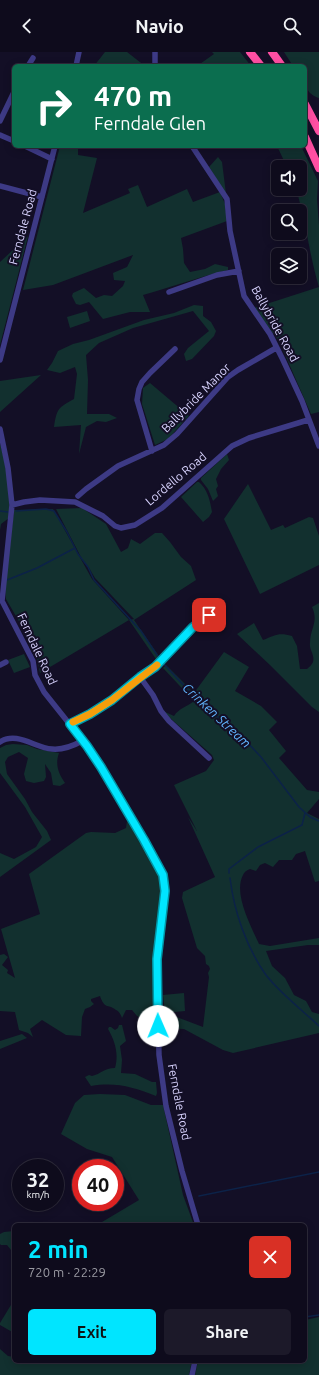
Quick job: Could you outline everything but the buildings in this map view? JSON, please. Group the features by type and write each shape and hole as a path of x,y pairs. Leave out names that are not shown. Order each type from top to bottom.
{"highway":[{"path":"250,52 259,64"},
{"path":"272,52 281,64"},
{"path":"307,108 319,131"},
{"path":"307,141 319,168"}],"street":[{"path":"76,64 79,52"},
{"path":"155,64 156,52"},
{"path":"29,64 33,58"},
{"path":"0,121 12,96"},
{"path":"0,135 12,140"},
{"path":"28,148 52,159"},
{"name":"Ferndale Road","path":"0,360 55,148"},
{"name":"Ballybride Road","path":"193,148 227,199 230,231 244,296 270,334 302,400 308,420 319,446"},
{"path":"0,186 42,197"},
{"path":"169,292 217,275 239,271"},
{"name":"Ballybride Manor","path":"78,496 86,488 118,466 164,445 177,434 228,377 276,348"},
{"name":"Ballybride Manor","path":"152,451 138,400 139,389 142,382 150,373 175,349"},
{"name":"Lordello Road","path":"12,506 24,502 40,500 75,502 103,516 115,526 120,528 135,524 162,508 232,446 249,438 308,420"},
{"name":"Ferndale Road","path":"0,429 8,468 12,506 1,602 33,661 35,676 44,692 70,724 98,763 123,803 163,875 165,891 157,959 159,1061 166,1106 182,1171 197,1223"},
{"path":"70,724 90,714 112,700 155,667 193,627 216,610"},
{"path":"140,677 169,721 210,758"},
{"path":"0,742 3,740 17,739 30,741 44,747 58,749 74,746 82,741"},
{"path":"192,1375 195,1363"}],"green space":[{"path":"105,52 127,52 142,64 96,64"},
{"path":"212,52 240,52 249,64 200,64 214,54"},
{"path":"284,52 319,52 319,98 310,93 307,87 307,64 292,64"},
{"path":"59,148 78,148 78,155 97,158 83,213 130,193 128,189 138,185 147,207 187,189 193,202 220,192 225,204 227,221 181,238 184,263 190,272 205,269 215,264 228,267 228,270 143,295 150,312 130,312 103,319 89,302 80,305 76,304 72,296 73,293 84,288 96,298 104,295 112,296 123,286 125,281 114,280 113,273 127,267 133,255 53,285 23,290"},
{"path":"278,148 302,148 318,181 319,287 307,235 307,204 300,204 298,196 307,196 307,160 284,160"},
{"path":"218,157 222,162 226,194 209,167"},
{"path":"28,236 0,345 0,262"},
{"path":"319,287 319,412 311,414 279,341 254,308"},
{"path":"194,305 203,306 203,316 211,322 216,331 214,336 192,359 186,361 184,354 188,348 209,331 193,311 133,328 99,343 86,355 88,380 87,414 109,414 117,418 106,422 97,421 86,427 79,454 81,425 54,427 59,409 74,399 77,374 75,367 60,373 47,370 58,351 73,344 89,340 144,320 174,313"},
{"path":"87,311 90,321 70,328 67,317"},
{"path":"41,375 0,412 0,381"},
{"path":"150,383 189,416 168,439 155,445 142,404 143,388"},
{"path":"0,443 6,471 9,518 1,524 0,530"},
{"path":"227,454 229,460 221,469 216,479 218,496 213,501 201,478"},
{"path":"197,482 202,485 207,492 212,512 203,522 181,497"},
{"path":"248,484 271,530 283,525 285,528 309,517 313,518 319,536 319,565 260,594 224,519"},
{"path":"82,508 106,524 121,552 128,548 131,539 140,544 155,533 162,533 181,557 191,566 196,580 134,620 161,659 158,662 129,620 134,619 95,578 83,561 56,509"},
{"path":"53,509 92,579 129,620 40,673 35,649 6,599 5,587 14,510"},
{"path":"319,603 319,712 312,707 237,634 254,623 263,640 280,634 292,636 297,646 300,669 307,669 313,662 310,638 315,617 312,607"},
{"path":"224,652 249,667 235,691 261,706 277,722 269,730 286,751 279,758 307,790 319,792 319,799 307,813 319,819 319,881 315,882 305,851 296,854 292,860 279,860 273,867 265,863 260,865 256,871 250,869 243,874 240,883 240,891 244,910 259,944 270,946 319,938 319,945 308,945 266,951 272,966 285,978 294,995 306,1001 312,1012 319,1014 319,1033 233,1053 223,1050 184,1029 162,1028 161,1017 174,1016 203,1027 209,977 208,973 210,969 206,964 205,956 197,948 182,898 183,892 215,877 188,817 197,831 174,785 206,771 214,760 212,755 163,711 174,716 178,711 194,701 163,668 166,665 194,693"},
{"path":"24,654 30,667 14,673 8,660"},
{"path":"13,744 27,745 37,749 59,753 57,761 58,768 65,783 60,786 53,785 51,773 45,764 46,777 44,781 34,783 26,781 24,774 28,758 19,752 8,757 5,762 7,774 25,799 32,812 47,831 51,840 0,877 0,853 14,859 36,847 42,837 25,807 0,773 0,748"},
{"path":"127,821 150,858 162,881 153,1023 137,1016 132,1010 126,1010 122,1018 118,1011 103,1003 100,996 91,999 94,1004 85,1009 82,1017 81,1036 66,1035 42,1020 30,1029 33,1037 28,1033 19,1030 15,1012 0,1011 0,955 4,954 8,957 2,965 8,970 7,973 15,978 1,929 40,914 29,874 86,833 115,833 126,828"},
{"path":"184,993 185,1011 165,1013 163,995"},
{"path":"119,1025 122,1025 126,1041 120,1046 122,1060 121,1073 135,1074 152,1082 156,1082 156,1096 124,1086 91,1086 85,1077 115,1068 117,1058 116,1048 108,1029 111,1027 115,1030"},
{"path":"22,1034 27,1038 0,1049 0,1041"},
{"path":"100,1094 125,1095 151,1105 163,1105 183,1195 193,1223 100,1223 121,1211 124,1211 124,1209 139,1200 124,1176 124,1159 113,1159 112,1157 87,1149 61,1134 75,1103 84,1095"},
{"path":"12,1231 11,1250 7,1245 0,1244 0,1234"},
{"path":"12,1303 12,1332 0,1325"},
{"path":"319,1317 319,1375 195,1375 198,1363 307,1363 307,1320"},
{"path":"0,1349 8,1356 12,1357 12,1363 192,1363 189,1375 0,1375"}],"waterway":[{"name":"Crinken Stream","path":"16,511 46,509 54,511 78,554 88,567 94,580 141,631 159,658"},
{"name":"Crinken Stream","path":"0,511 8,512"},
{"path":"7,580 37,568 75,548"},
{"name":"Crinken Stream","path":"162,662 209,710 246,741 261,757 299,807 310,817 319,821"},
{"path":"229,873 229,869 258,847 302,825 305,813"},
{"path":"230,878 234,903 252,953 266,975 291,1001 319,1026"},
{"path":"199,1196 319,1172"},
{"path":"307,1317 319,1315"}],"slow traffic":[{"path":"73,722 90,714 112,700 157,665"}],"route":[{"path":"158,1026 157,959 163,914 165,881 123,803 87,746 70,724 90,714 112,700 155,667 193,627 209,615"}]}
